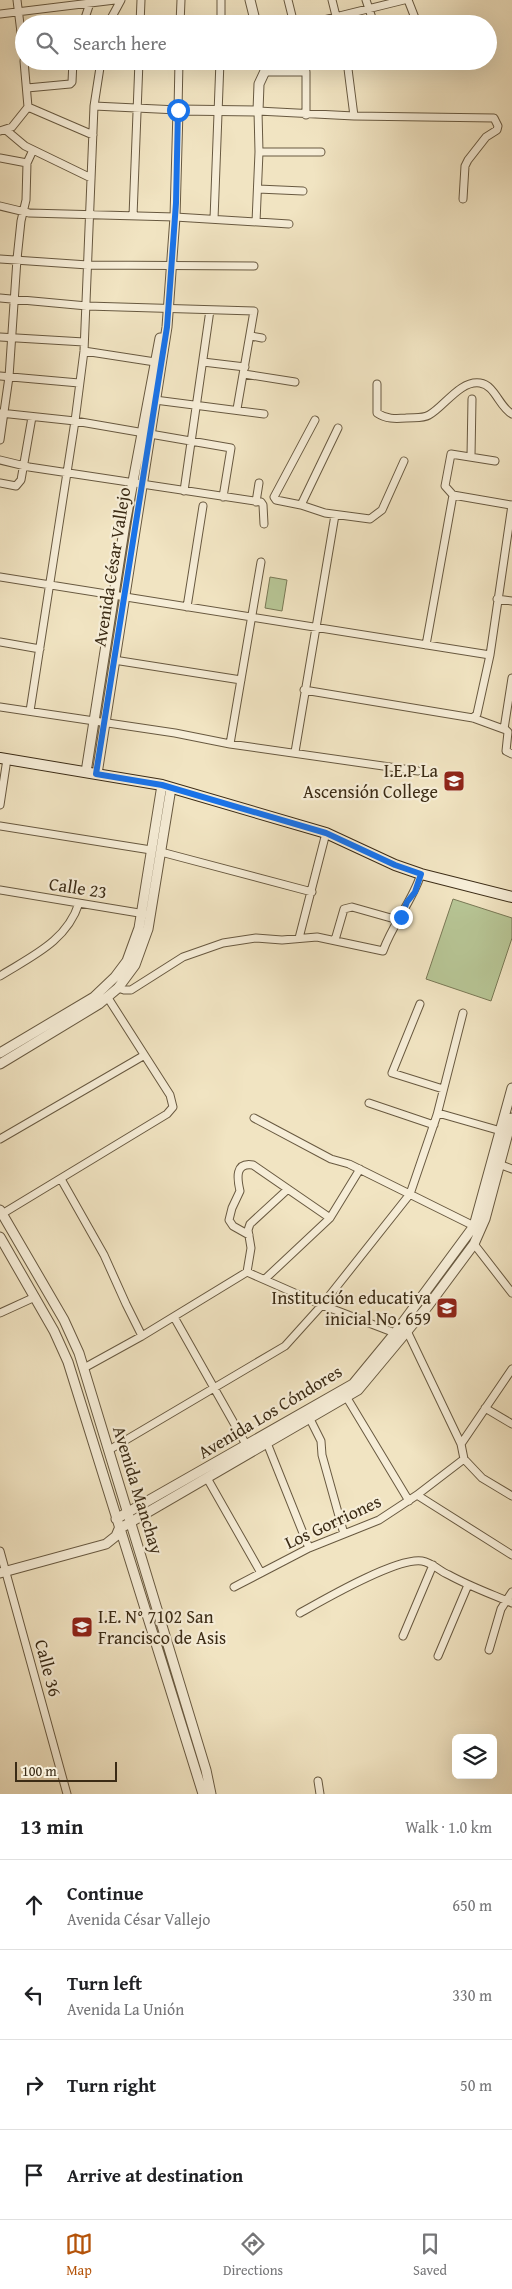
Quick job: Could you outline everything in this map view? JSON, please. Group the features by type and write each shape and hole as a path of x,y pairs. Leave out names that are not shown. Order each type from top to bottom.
{"main road":[{"path":"4,759 167,787 326,833 395,865 421,874 512,896"}],"street":[{"path":"17,0 19,15"},
{"path":"0,14 19,12 52,4 115,0"},
{"path":"113,15 121,0"},
{"path":"140,15 141,0"},
{"path":"180,15 181,0"},
{"path":"220,15 221,0"},
{"path":"250,0 254,15"},
{"path":"288,0 292,15"},
{"path":"332,0 336,15"},
{"path":"366,0 371,15"},
{"path":"352,15 404,0"},
{"path":"408,0 414,15"},
{"path":"88,15 94,2"},
{"path":"3,131 12,127 28,107 25,70"},
{"path":"27,88 70,84 72,82 72,70"},
{"path":"30,712 84,351 94,106 100,70"},
{"path":"133,216 139,70"},
{"name":"Avenida César Vallejo","path":"146,433 155,400 171,276 175,217 179,70"},
{"path":"214,219 220,70"},
{"path":"348,70 354,116"},
{"path":"256,222 259,84 264,72 306,72 306,115"},
{"path":"94,106 306,115 494,118 498,126 497,130 475,150 465,166 466,186 464,198"},
{"path":"28,107 93,135"},
{"path":"3,131 33,150 91,178"},
{"path":"0,440 2,413 9,377 17,259 26,200 27,162 33,150"},
{"path":"259,152 321,152"},
{"path":"0,158 27,162"},
{"path":"258,189 303,191"},
{"path":"0,206 24,212 90,216 175,217 289,224"},
{"path":"0,259 88,265 254,266"},
{"path":"0,298 87,306 254,311 237,409"},
{"name":"Avenida César Vallejo","path":"91,773 104,723 124,597 155,362 167,309"},
{"path":"184,491 210,310"},
{"path":"251,336 262,338"},
{"path":"0,337 84,342"},
{"path":"84,351 155,362"},
{"path":"203,362 295,382"},
{"path":"0,376 79,383"},
{"path":"377,384 377,413 391,419 422,418 430,415 464,386 479,383 487,385 502,405 512,414"},
{"path":"471,456 472,399"},
{"path":"155,400 237,409 264,414"},
{"path":"2,413 75,421 231,448 223,497"},
{"path":"0,483 16,486 20,484 25,466 32,417"},
{"path":"315,420 274,497 276,500 335,515 370,519 382,510 404,460"},
{"path":"301,505 338,428"},
{"path":"473,718 477,714 490,655 512,505 453,495 445,486 451,454 495,461"},
{"path":"0,460 25,466 256,502 263,504 264,524"},
{"name":"Avenida César Vallejo","path":"91,773 93,722 114,596 138,483"},
{"path":"256,502 259,483"},
{"path":"426,645 453,495"},
{"path":"187,607 203,506"},
{"path":"295,752 314,627 335,515"},
{"path":"230,744 261,562"},
{"path":"0,577 490,655"},
{"path":"497,599 512,601"},
{"path":"0,642 40,649"},
{"path":"114,660 241,680"},
{"path":"504,729 512,678"},
{"path":"304,690 473,718 508,732 506,751 512,754"},
{"path":"0,707 175,733 230,744 418,770"},
{"path":"0,805 4,759"},
{"path":"0,1064 108,998 118,988 139,955 146,937 146,914 167,787"},
{"path":"0,826 156,851 312,892"},
{"path":"299,938 326,833"},
{"path":"118,988 131,990 183,957 223,943 256,938 317,937 383,951 391,930 415,892 421,874"},
{"name":"Calle 23","path":"0,890 146,914"},
{"path":"0,976 55,941 70,923 79,903"},
{"path":"335,940 344,909 352,907 398,920"},
{"path":"0,1053 85,1002 109,984 131,952 146,914"},
{"path":"1,1212 62,1179 170,1112 173,1107 170,1095 143,1056 108,998"},
{"path":"420,1004 392,1073 443,1089"},
{"path":"109,1450 284,1346 322,1305 410,1194 438,1113 463,1013"},
{"path":"0,1139 143,1056"},
{"name":"Avenida Los Cóndores","path":"116,1519 130,1517 207,1478 249,1449 267,1443 358,1390 407,1331 474,1244 486,1219 501,1131 512,1088"},
{"path":"369,1104 434,1125"},
{"path":"438,1113 501,1131"},
{"path":"254,1118 331,1159 360,1169 474,1226"},
{"name":"Avenida Los Cóndores","path":"3,1572 106,1544 116,1536 119,1529 130,1517 249,1449 352,1384 395,1333 474,1226 512,1118"},
{"path":"496,1163 512,1170"},
{"path":"249,1234 233,1226 229,1220 240,1191 237,1178 241,1166 253,1164 330,1218"},
{"path":"265,1279 330,1218 360,1169"},
{"path":"62,1179 104,1255 142,1336"},
{"path":"84,1368 142,1336 247,1272 251,1248 250,1224 288,1189"},
{"name":"Avenida Manchay","path":"1,1212 64,1320 84,1368 130,1517 202,1772 203,1794"},
{"name":"Avenida Manchay","path":"0,1237 35,1296 68,1362 119,1529 211,1794"},
{"path":"474,1244 512,1292"},
{"path":"247,1272 322,1305 395,1333"},
{"path":"0,1313 35,1296"},
{"path":"174,1316 249,1449"},
{"path":"407,1331 461,1444 464,1460 482,1478 512,1496"},
{"path":"461,1444 512,1369"},
{"path":"347,1398 409,1500"},
{"path":"485,1408 512,1424"},
{"path":"310,1419 321,1441 322,1455 344,1534"},
{"path":"267,1443 309,1548"},
{"name":"Los Gorriones","path":"234,1587 309,1548 379,1520 418,1495 464,1460"},
{"path":"207,1478 261,1573"},
{"path":"418,1495 512,1555"},
{"name":"Calle 36","path":"0,1551 3,1572 68,1794"},
{"path":"300,1614 372,1575 420,1560 433,1565 468,1585 509,1602"},
{"path":"402,1636 433,1565"},
{"path":"438,1656 468,1585"},
{"path":"489,1650 501,1609 509,1602 512,1592"},
{"path":"318,1781 320,1794"}],"green space":[{"path":"270,577 287,580 282,611 265,608"},
{"path":"453,899 512,918 512,938 491,1001 426,979"}],"place":[{"name":"I.E.P La Ascensión College","path":"454,781"},
{"name":"Institución educativa inicial No. 659","path":"447,1308"},
{"name":"I.E. N° 7102 San Francisco de Asis","path":"82,1627"}],"route":[{"path":"178,110 176,203 170,309 96,774 162,785 326,833 395,865 421,874 415,892 407,902 401,917"}]}
